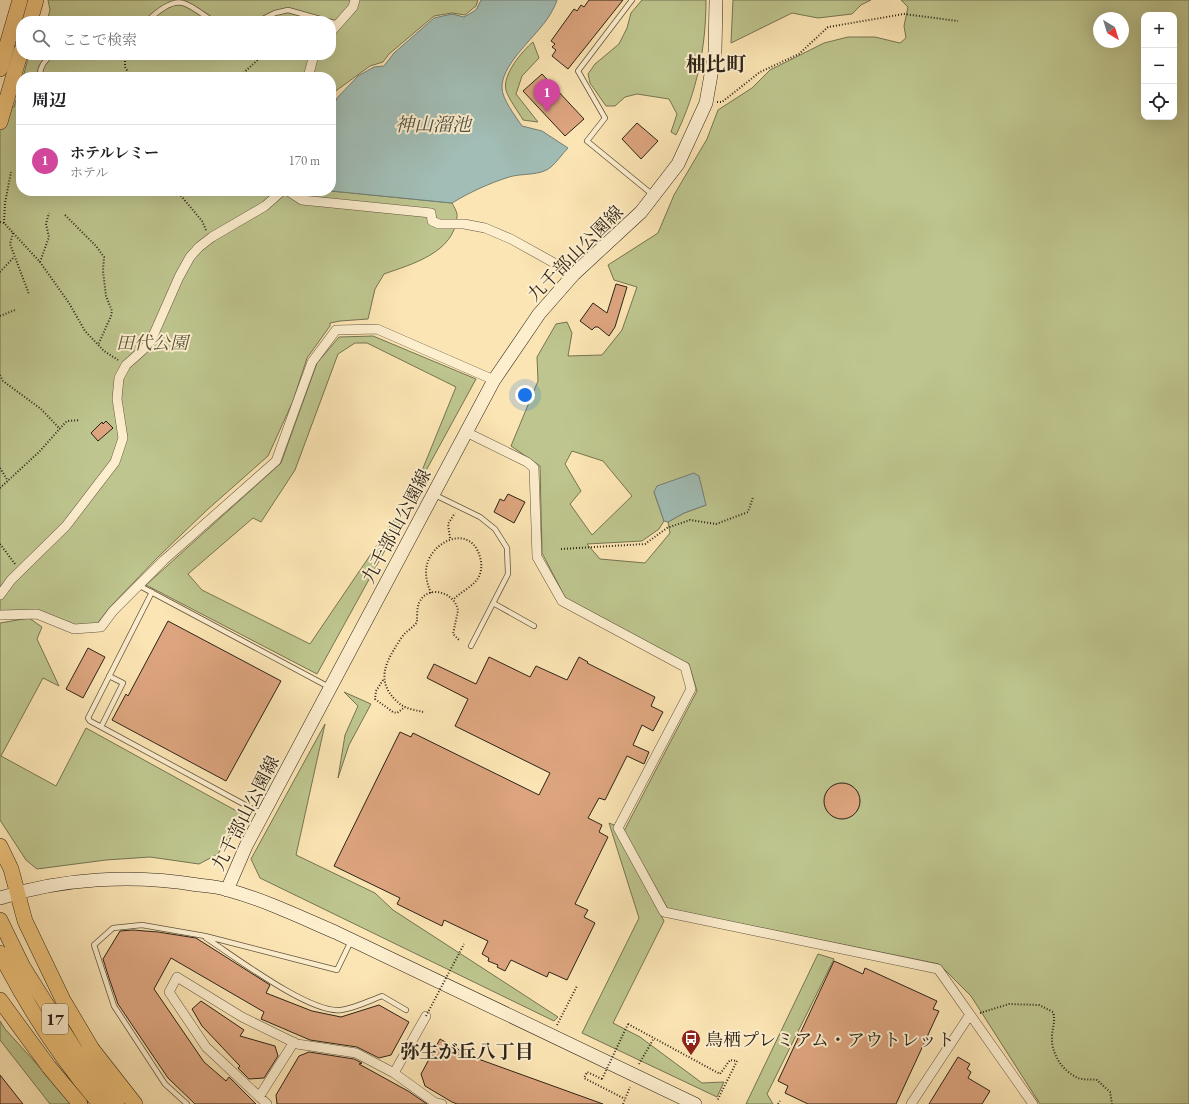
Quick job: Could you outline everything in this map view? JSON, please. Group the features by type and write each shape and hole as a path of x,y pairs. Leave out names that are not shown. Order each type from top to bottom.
{"main road":[{"path":"0,69 20,0"},
{"path":"31,16 36,0"},
{"name":"九千部山公園線","path":"0,898 47,885 113,879 168,880 227,890 246,846 494,380 540,314 574,274 641,212 678,164 706,103 715,52 716,0"},
{"path":"0,122 18,60"},
{"path":"0,846 11,869 25,921 63,1000 92,1049 135,1104"},
{"path":"227,890 282,909 351,940 695,1104"},
{"name":"17","path":"1,924 23,967 75,1050 117,1104"},
{"name":"17","path":"0,953 9,972 63,1058 100,1104"},
{"path":"0,1000 49,1067 80,1104"}],"street":[{"path":"336,26 353,7 355,0"},
{"path":"309,72 313,60"},
{"path":"0,595 20,570 66,526 114,462 123,438 117,399 119,378 126,365 145,348 153,336 179,277 190,257 199,247 212,237 265,206 276,196"},
{"path":"296,196 302,200 431,212 432,221 439,224 464,224 485,228 511,239 574,274"},
{"path":"0,615 36,614 74,629 102,627 113,611 138,585 276,461 312,362 336,330 377,329 494,380"},
{"path":"466,432 527,462 534,468 537,557 562,600 686,666 691,689 618,828 664,912 938,969 969,1016 1033,1104"},
{"path":"267,1104 206,1047 168,992 177,977 242,1017 294,1042 356,1054 394,1073 438,1103"},
{"path":"394,1073 426,1016"},
{"path":"911,1104 969,1016"},
{"path":"260,1097 294,1042"}],"lane":[{"path":"632,0 578,71 605,118 587,141 654,197"},
{"path":"152,16 165,7 175,3 183,3 205,16"},
{"path":"269,16 288,10 309,16"},
{"path":"39,72 46,60"},
{"path":"433,494 480,517 496,529 507,548 509,560 508,574 471,646"},
{"path":"138,585 330,688"},
{"path":"152,592 88,718 101,727 263,814"},
{"path":"493,603 534,626"},
{"path":"101,727 123,683 109,676"},
{"path":"187,1104 165,1084 114,1006 94,945 113,928 142,925 203,936 337,970 351,940"},
{"path":"203,936 288,991 316,1006 341,1010 382,996 406,1010"}],"path":[{"path":"706,103 722,102 760,72 799,54 828,27 904,14 958,20"},
{"path":"125,60 125,68 128,72"},
{"path":"244,72 258,60"},
{"path":"4,223 5,203 11,172"},
{"path":"181,196 212,237"},
{"path":"40,262 49,237 46,224 50,213"},
{"path":"65,215 96,246 104,257 103,271 106,296 112,311 98,345"},
{"path":"0,222 4,223 40,262 69,302 85,331 104,351 126,365"},
{"path":"13,233 10,244 28,294"},
{"path":"0,272 14,257"},
{"path":"0,316 15,310"},
{"path":"0,375 3,381 40,409 60,429"},
{"path":"0,488 67,422 80,420"},
{"path":"0,468 8,481"},
{"path":"561,549 645,544 667,528 690,520 716,524 748,512 753,497"},
{"path":"450,539 448,524 458,506"},
{"path":"431,593 426,571 429,559 437,548 450,539 459,538 472,543 477,550 481,563 478,579 453,600"},
{"path":"0,544 20,570"},
{"path":"405,707 397,713 393,712 375,699 376,691 383,680 385,669 397,645 403,635 417,622 419,602 431,593 442,592 453,600 458,612 453,634 460,641"},
{"path":"383,680 400,704 423,712"},
{"path":"426,1016 464,944"},
{"path":"557,1025 577,986"},
{"path":"969,1016 1009,1004 1039,1005 1054,1012 1056,1019 1052,1037 1054,1054 1068,1072 1079,1078 1097,1080 1110,1092 1112,1104"},
{"path":"625,1099 584,1078 587,1072 602,1079 628,1024 720,1074 730,1060 737,1061 717,1102"},
{"path":"639,1064 654,1038"},
{"path":"623,1104 630,1086"}],"green space":[{"path":"48,0 478,0 476,6 465,15 452,13 434,16 389,54 383,62 370,66 336,91 336,72 24,72 28,60 336,60 336,16 48,16 50,10"},
{"path":"642,0 706,0 706,18 699,69 690,102 676,135 671,132 677,114 669,99 637,94 625,97 615,106 606,106 590,83 588,74 595,64 619,44 627,28 631,13"},
{"path":"733,0 871,0 861,5 852,14 818,18 792,13 731,43"},
{"path":"901,0 1189,0 1189,1104 1040,1104 971,996 939,964 668,909 624,831 697,691 689,664 566,599 542,553 540,466 511,446 538,381 537,357 556,324 567,322 572,333 568,356 602,355 622,330 637,287 614,280 608,265 658,233 674,195 707,139 718,110 752,88 770,70 824,43 848,37 875,37 900,43 906,38 904,26 908,7","holes":["572,451 603,461 632,496 592,535 570,504 581,491 565,464","654,492 706,505 684,513 668,522 670,533 645,563 600,559 587,544 642,541 659,529 664,521"]},
{"path":"533,42 539,58 522,76 516,94 538,122 523,120 509,98 506,90 507,77 510,71 524,51"},
{"name":"田代公園","path":"16,100 16,196 336,196 336,191 452,203 457,214 454,229 448,240 440,248 419,261 384,274 375,289 368,319 330,323 330,326 307,358 293,401 268,456 207,510 158,557 110,607 97,624 73,625 35,610 0,614 0,104 14,107"},
{"path":"373,336 476,379 410,500 456,387 367,343 355,343 338,354 295,470 261,522 253,518 188,574 202,590 310,644 394,520 400,523 317,674 146,585 281,463 317,363 339,337"},
{"path":"29,618 42,627 37,639 59,686 43,678 1,756 56,786 86,728 242,814 218,854 199,864 150,857 106,860 37,869 26,860 0,820 0,623"},
{"path":"344,692 371,704 349,745 338,778 345,735 358,706"},
{"path":"325,724 296,855 375,893 393,910 558,1017 554,1021 260,878 251,859"},
{"path":"609,823 614,825 664,921 613,1023 640,1037 702,1083 724,1082 717,1097 582,1033 639,918"},
{"path":"818,954 834,959 767,1094 773,1104 746,1104"},
{"path":"0,1021 5,1029 73,1104 50,1104 0,1040"}],"water":[{"name":"神山溜池","path":"481,0 557,0 546,21 511,63 503,80 502,88 504,97 522,126 542,131 568,148 547,170 502,179 452,203 336,191 337,98 358,76 374,67 384,66 394,53 434,18 452,14 464,17 476,10"},
{"path":"694,473 699,476 706,505 684,513 668,522 664,521 654,492 657,486"}],"building":[{"path":"589,0 623,0 568,69 552,56 556,50 552,47 555,44 551,41 574,9 577,11 581,5 584,7"},
{"path":"542,74 584,119 565,136 523,91"},
{"path":"637,123 658,141 641,159 622,139"},
{"path":"616,284 627,287 615,327 609,336 598,327 595,327 592,330 580,321 593,303 607,313"},
{"path":"106,421 113,428 98,441 91,433 102,422 103,424"},
{"path":"508,494 525,502 514,523 494,512 500,499 504,501"},
{"path":"168,621 281,681 226,781 112,720 126,694 128,696"},
{"path":"88,648 105,657 83,698 66,689"},
{"path":"489,657 530,677 536,666 567,680 579,657 588,662 587,663 655,697 651,706 663,712 653,731 642,725 633,745 649,752 644,764 627,756 605,800 599,798 588,818 602,825 599,832 608,837 575,904 588,910 584,917 595,923 567,980 549,972 547,977 511,960 505,971 497,967 498,965 488,961 489,958 482,954 488,941 444,920 442,926 397,904 400,898 334,866 400,732 411,737 413,733 539,795 550,773 455,726 468,699 427,678 434,664 476,684"},
{"path":"846,783 855,788 859,794 859,808 855,814 846,819 838,819 829,814 825,808 824,797 829,788 835,784"},
{"path":"133,930 196,938 270,985 266,993 312,1011 341,1017 379,1005 409,1022 391,1055 379,1058 357,1047 310,1040 261,1019 264,1012 171,958 154,989 204,1062 226,1081 229,1077 256,1104 195,1104 168,1078 118,1004 103,959 120,931"},
{"path":"834,961 863,974 865,968 937,1001 933,1009 939,1011 896,1104 808,1104 785,1093 788,1086 778,1081"},
{"path":"201,1001 244,1030 240,1036 275,1046 278,1056 264,1078 249,1079 238,1068 240,1066 202,1026 192,1009"},
{"path":"440,1039 470,1056 603,1104 457,1104 425,1086 421,1074"},
{"path":"309,1052 354,1059 362,1063 359,1064 408,1091 427,1104 277,1104 276,1095 299,1056"},
{"path":"958,1057 970,1064 967,1069 971,1072 968,1078 990,1091 982,1104 929,1104"},
{"path":"0,1075 23,1104 0,1104"}],"place":[{"name":"ホテルレミー","path":"547,112"},
{"name":"鳥栖プレミアム・アウトレット","path":"691,1056"}],"district":[{"name":"柚比町","path":"716,64"},
{"name":"弥生が丘八丁目","path":"467,1051"}]}
